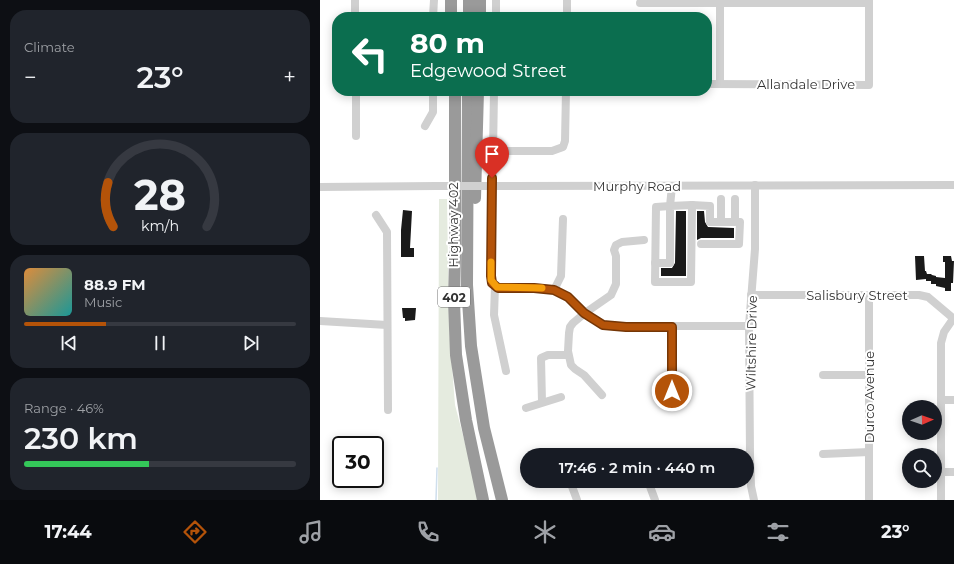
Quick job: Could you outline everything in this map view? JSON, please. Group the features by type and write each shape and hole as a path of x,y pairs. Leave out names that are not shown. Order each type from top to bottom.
{"highway":[{"path":"451,0 451,12"},
{"path":"456,0 456,12"},
{"path":"469,0 469,12"},
{"path":"480,0 480,12"},
{"name":"Highway 402","path":"453,96 455,255 454,301 456,355 466,420 484,500"},
{"name":"Highway 402","path":"468,96 467,277 471,346 478,398 492,464 502,500"},
{"path":"478,96 474,300 478,360 492,464"}],"street":[{"path":"355,0 355,12"},
{"path":"433,12 434,0"},
{"path":"496,0 496,12"},
{"path":"566,12 567,0"},
{"path":"640,3 869,1"},
{"name":"Allandale Drive","path":"712,84 869,85 869,1"},
{"path":"720,2 720,84"},
{"path":"356,96 356,136"},
{"path":"425,126 433,112 433,96"},
{"path":"494,96 491,280 495,286 494,315 506,371"},
{"path":"493,151 552,151 563,147 565,141 566,96"},
{"name":"Wiltshire Drive","path":"748,448 749,326 755,249 755,185"},
{"name":"Murphy Road","path":"320,187 954,185"},
{"path":"655,263 670,263 670,206 672,186"},
{"path":"721,222 722,199"},
{"path":"701,244 740,244 735,199"},
{"path":"692,206 691,282 655,282 656,207 670,206 692,206 710,206 710,222 755,222"},
{"path":"376,215 387,232 388,410"},
{"path":"554,290 561,276 563,219"},
{"path":"602,395 584,375 575,370 571,365 568,355 570,328 584,313 612,295 616,284 616,263 614,250 616,245 622,242 644,240"},
{"path":"495,286 498,288 534,288 554,290 568,297 584,313 597,322 609,326 749,326"},
{"name":"Salisbury Street","path":"752,295 919,295 928,297 953,319"},
{"name":"Durco Avenue","path":"869,295 869,500"},
{"path":"941,400 941,343 944,332 953,319"},
{"path":"320,321 387,325"},
{"path":"672,327 672,391"},
{"path":"542,402 540,369 541,358 543,356 568,355"},
{"path":"823,375 869,375"},
{"path":"526,408 561,397"},
{"path":"942,400 954,400"},
{"path":"823,454 869,452"},
{"path":"942,472 954,472"},
{"path":"573,488 577,500"},
{"path":"651,488 655,500"},
{"name":"Wiltshire Drive","path":"751,488 754,500"},
{"path":"941,488 941,500"}],"shaded area":[{"path":"439,199 447,199 449,327 455,405 480,500 438,500"}],"building":[{"path":"403,210 412,211 410,248 414,248 414,257 401,257"},
{"path":"676,211 686,211 686,276 661,276 661,268 672,268 675,263"},
{"path":"697,211 704,211 705,222 708,227 734,228 734,238 701,238 697,240"},
{"path":"915,256 924,256 925,271 927,274 945,278 945,262 943,262 943,256 951,256 952,261 954,261 951,291 945,291 945,288 936,286 936,284 931,284 931,281 926,281 926,279 916,280"},
{"path":"402,308 416,308 415,320 405,321 405,318 403,318"}],"waterway":[{"path":"436,500 437,468"}],"slow traffic":[{"path":"491,262 491,280 492,283 498,288 542,288"}],"route":[{"path":"492,178 492,283 498,288 544,288 554,290 568,297 584,313 603,325 626,327 672,327 672,391"}]}
